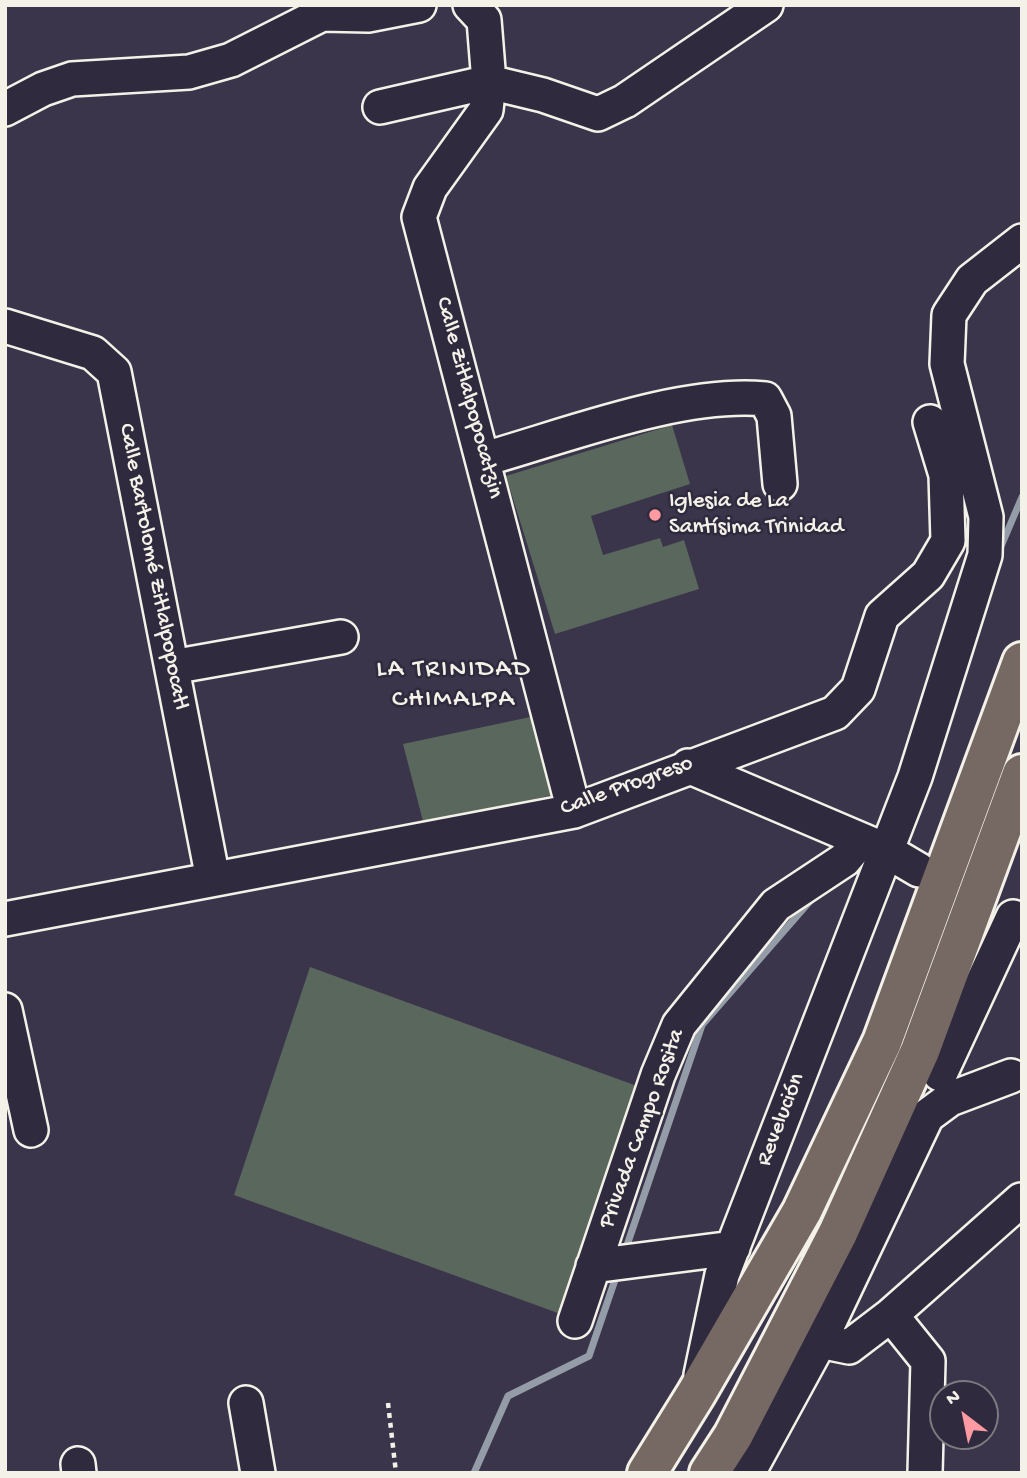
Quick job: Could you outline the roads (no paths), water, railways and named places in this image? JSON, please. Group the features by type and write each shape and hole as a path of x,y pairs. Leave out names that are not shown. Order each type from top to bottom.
{"highway":[{"path":"647,1473 802,1211 882,1042 1022,662"},
{"path":"709,1473 733,1436 838,1233 914,1063 1022,774"}],"street":[{"path":"5,109 43,89 72,79 189,72 231,60 322,8 368,15 419,5"},
{"name":"Calle Zitlalpopocatzin","path":"470,5 484,20 489,82 486,110 430,188 419,217 484,458 573,811"},
{"path":"380,107 489,82 544,95 598,114 625,101 766,5"},
{"name":"Revelución","path":"696,1394 722,1275 873,845 915,777 985,555 986,517 947,364 949,315 972,280 1022,241"},
{"name":"Calle Bartolomé Zitlalpopocatl","path":"5,326 93,353 114,372 213,879"},
{"path":"484,458 680,404 741,397 765,399 774,416 780,484"},
{"name":"Calle Progreso","path":"5,919 573,811 835,713 858,689 882,616 928,575 948,541 946,475 930,422"},
{"path":"172,667 341,637"},
{"path":"688,766 873,845 919,870"},
{"name":"Privada Campo Rosita","path":"575,1321 658,1075 679,1025 776,905 844,860 873,845"},
{"path":"940,1074 1010,916"},
{"path":"5,1010 31,1130"},
{"path":"748,1473 820,1340 927,1116 950,1099 1012,1076"},
{"path":"820,1340 849,1347 891,1315 1021,1200"},
{"path":"593,1266 733,1248"},
{"path":"891,1315 928,1361 925,1473"},
{"path":"246,1403 258,1473"}],"waterway":[{"path":"999,551 1022,497"},
{"path":"624,1254 702,1025 811,900"},
{"path":"474,1473 508,1396 589,1356 618,1271"}],"place":[{"name":"Iglesia de La Santísima Trinidad","path":"655,515"}],"district":[{"name":"LA TRINIDAD CHIMALPA","path":"454,686"}]}
